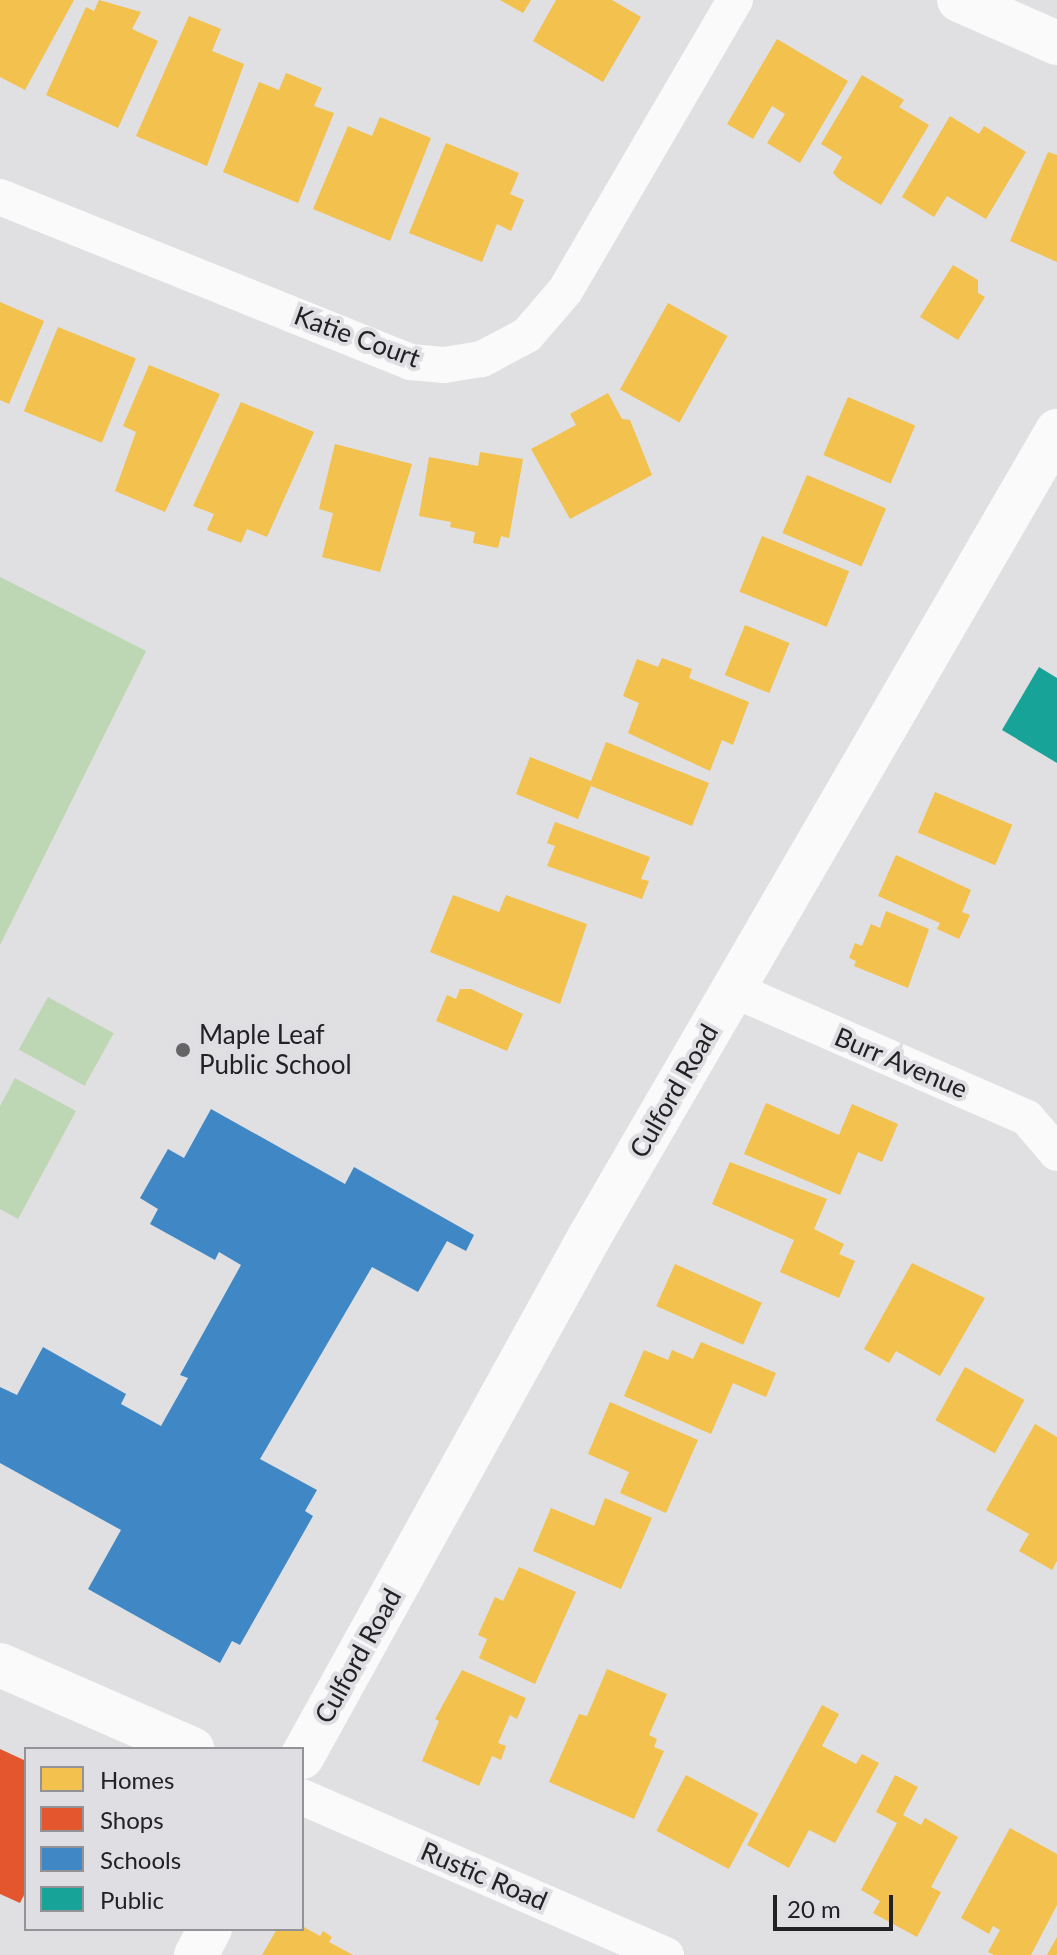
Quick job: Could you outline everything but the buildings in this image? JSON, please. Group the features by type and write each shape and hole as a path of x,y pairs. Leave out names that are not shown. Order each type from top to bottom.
{"street":[{"name":"Katie Court","path":"0,197 410,362 444,365 482,359 527,335 565,291 735,0"},
{"path":"959,0 1057,43"},
{"name":"Culford Road","path":"304,1753 732,989 1057,431"},
{"name":"Burr Avenue","path":"732,989 1027,1118 1057,1153"},
{"path":"0,1665 187,1747"},
{"name":"Rustic Road","path":"304,1798 666,1955"},
{"path":"196,1955 209,1931"}],"green space":[{"path":"0,577 146,651 0,945"},
{"path":"48,997 114,1033 85,1086 19,1049"},
{"path":"15,1078 76,1111 18,1219 0,1209 0,1106"}],"place":[{"name":"Maple Leaf Public School","path":"183,1050"}]}
